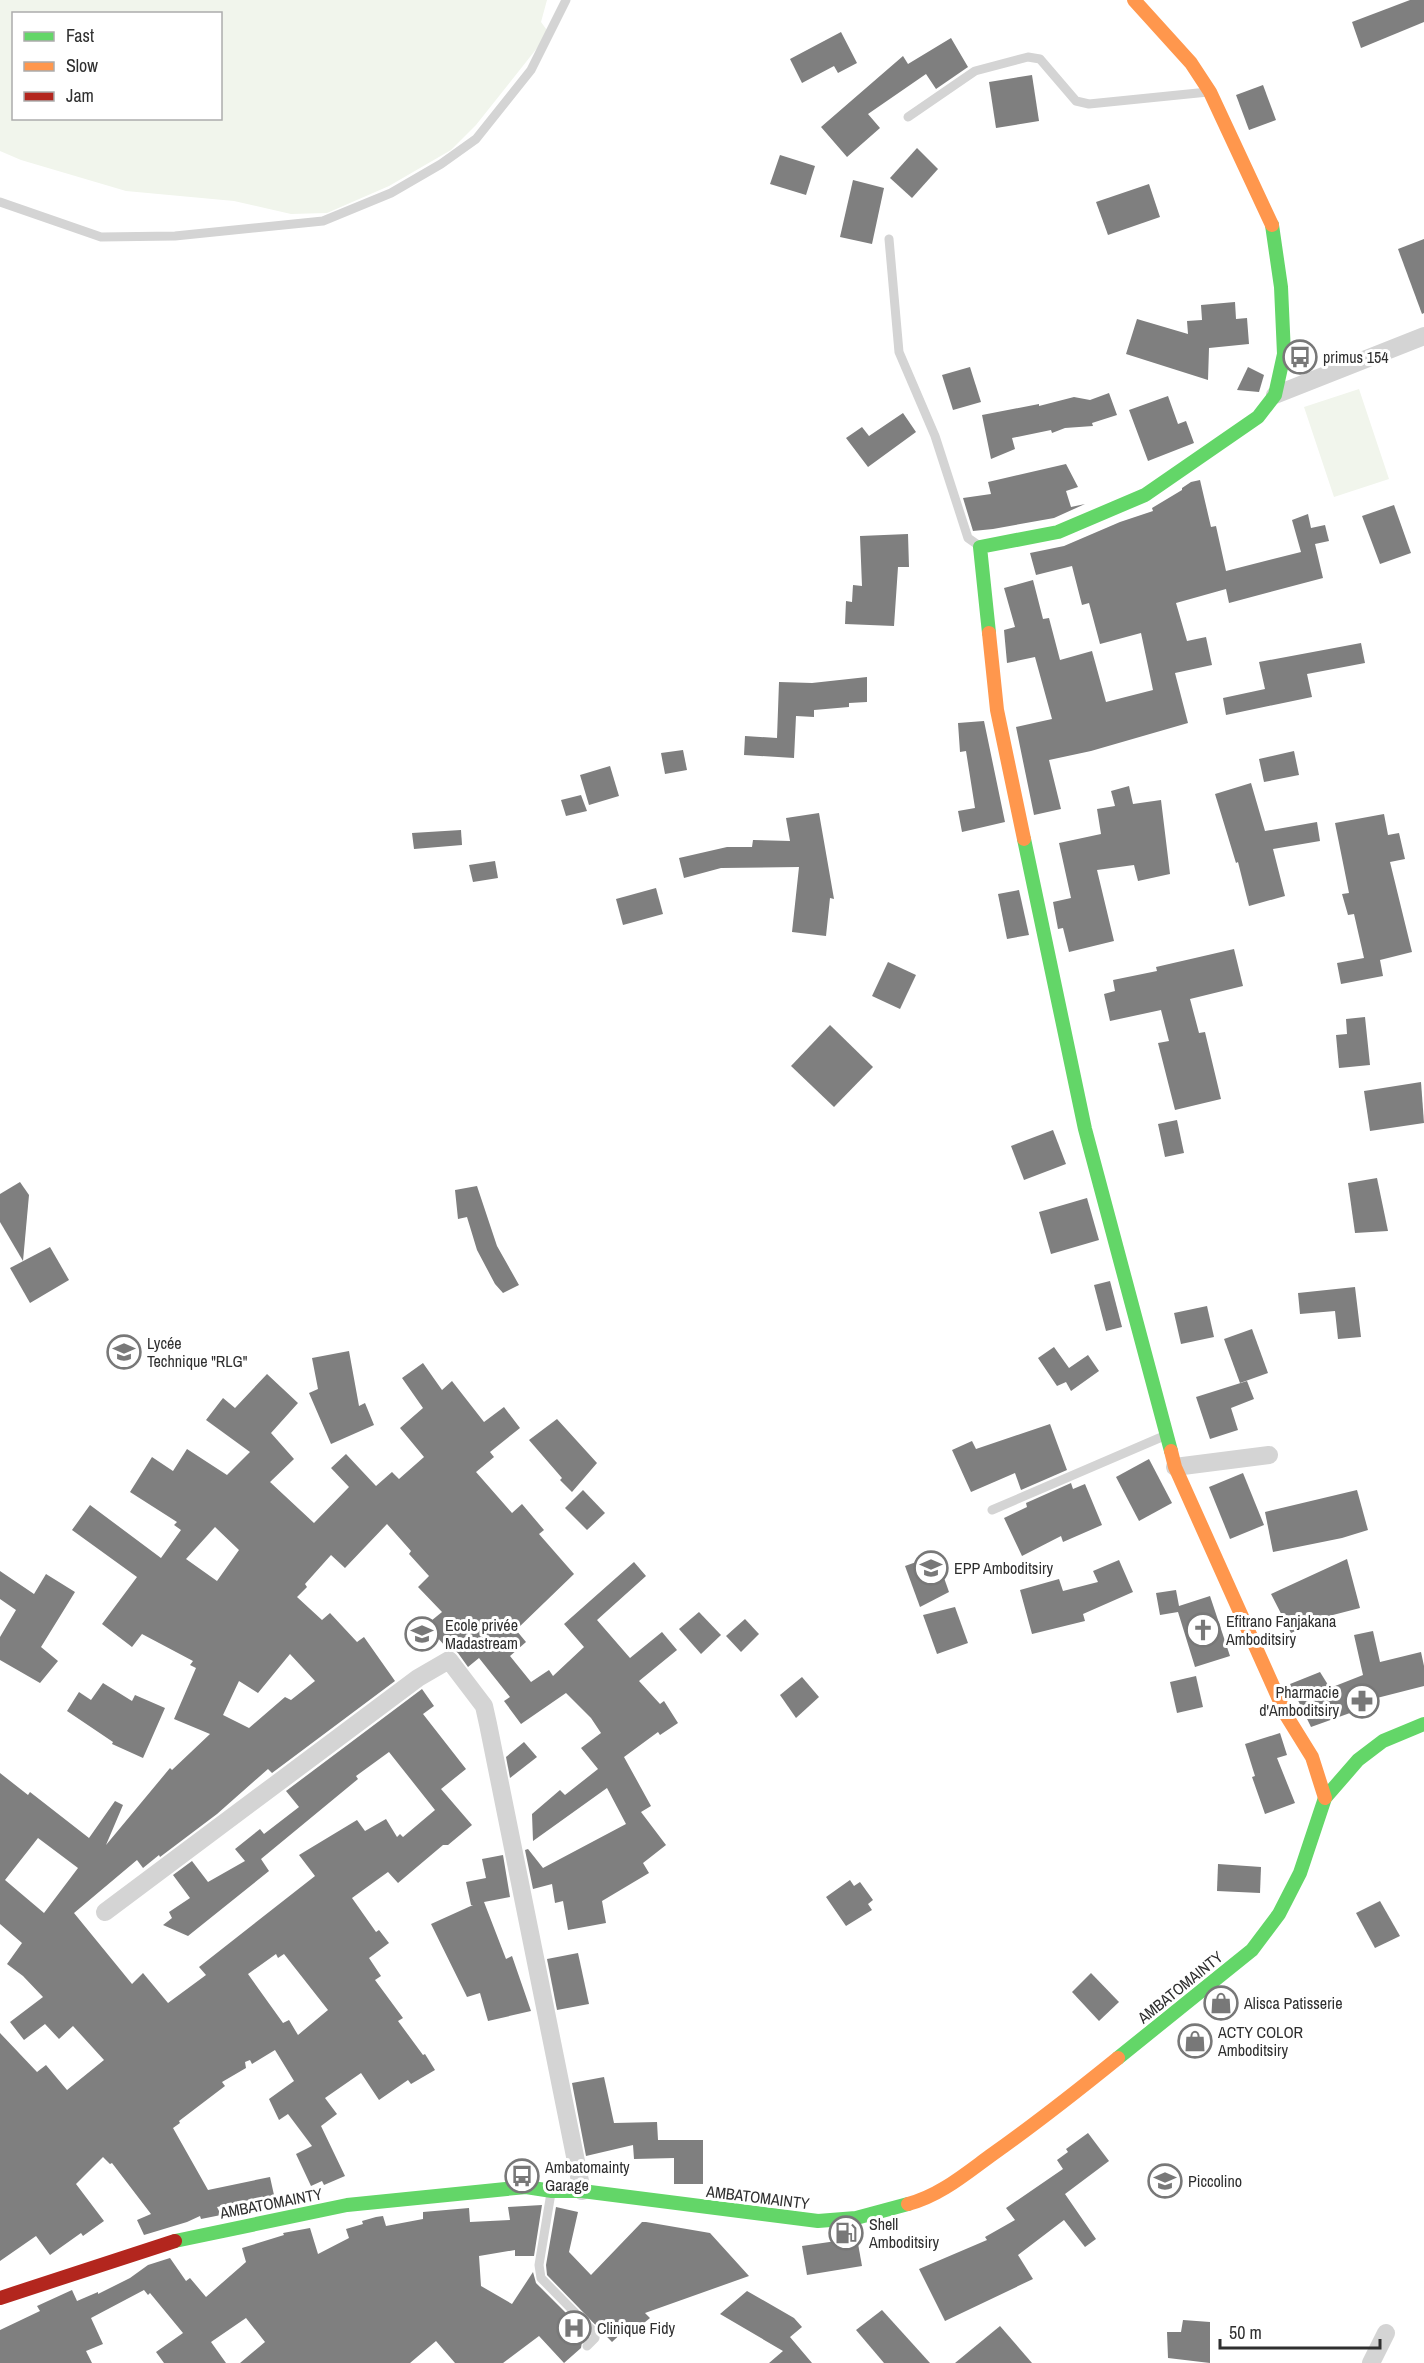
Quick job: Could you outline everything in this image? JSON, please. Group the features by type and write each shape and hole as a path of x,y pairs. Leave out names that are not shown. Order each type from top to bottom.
{"street":[{"path":"1134,0 1191,63 1210,92 1272,224 1281,287 1284,354 1275,395 1258,417 1145,495 1058,532 980,547 998,710 1084,1129 1166,1436 1175,1467 1286,1715 1312,1757 1325,1798"},
{"path":"1275,395 1424,336"},
{"path":"1175,1467 1269,1455"},
{"path":"105,1912 418,1678 449,1660 484,1706 489,1724 582,2191"},
{"name":"AMBATOMAINTY","path":"0,2298 177,2240 347,2205 526,2187 552,2191 582,2191 818,2221 856,2218 924,2200 952,2184 1033,2127 1252,1950 1279,1914 1300,1873 1325,1798 1358,1760 1383,1741 1424,1724"},
{"path":"1371,2363 1386,2333"}],"lane":[{"path":"0,202 101,237 175,236 323,221 391,193 441,164 476,139 531,70 566,0"},
{"path":"908,117 975,71 1028,57 1040,59 1076,101 1089,105 1210,92"},
{"path":"889,239 899,352 935,436 968,538 980,547"},
{"path":"992,1510 1166,1436"},
{"path":"552,2191 539,2265 541,2278 595,2333 595,2338 587,2346"}],"shaded area":[{"path":"0,0 547,0 541,22 549,33 476,125 451,150 389,186 327,213 291,214 234,201 126,191 21,160 0,151"},
{"path":"1359,389 1389,479 1334,497 1304,407"}],"building":[{"path":"1410,0 1424,0 1424,22 1361,48 1352,22"},
{"path":"841,32 857,63 838,73 834,66 802,83 790,59"},
{"path":"951,38 968,67 936,89 926,74 868,114 880,128 847,157 821,127 903,56 908,64"},
{"path":"1032,75 1039,121 996,128 989,82"},
{"path":"1263,85 1276,120 1249,130 1236,95"},
{"path":"917,148 938,169 912,198 890,178"},
{"path":"780,155 815,166 806,195 770,184"},
{"path":"853,180 884,188 872,244 840,237"},
{"path":"1149,184 1160,217 1108,235 1096,202"},
{"path":"1424,239 1424,313 1422,314 1398,249"},
{"path":"1235,302 1236,319 1247,318 1249,344 1209,348 1208,380 1126,354 1137,319 1188,334 1187,321 1202,320 1201,305"},
{"path":"970,367 981,402 953,410 942,375"},
{"path":"1248,367 1264,375 1259,392 1237,390"},
{"path":"1109,393 1117,415 1092,423 1093,426 1065,428 1052,433 1051,430 1012,438 1015,449 991,459 982,415 1039,404 1039,406 1074,397 1090,400"},
{"path":"1168,396 1178,424 1186,421 1194,443 1148,461 1129,410"},
{"path":"903,413 916,432 868,467 846,438 862,427 869,436"},
{"path":"1066,464 1078,487 1066,491 1071,507 1085,504 1054,518 973,531 963,498 991,494 988,482"},
{"path":"1200,480 1211,527 1216,526 1226,571 1301,552 1292,520 1308,514 1311,528 1325,525 1329,541 1315,544 1323,578 1229,603 1226,589 1176,603 1187,641 1206,637 1212,665 1175,673 1188,723 1091,751 1049,760 1061,809 1034,815 1016,727 1052,719 1035,657 1007,663 1004,630 1015,627 1004,588 1033,580 1043,619 1049,618 1060,660 1092,651 1106,702 1153,690 1141,633 1100,644 1089,603 1082,605 1072,566 1036,575 1030,553 1064,546 1120,522 1153,511 1152,508 1191,482"},
{"path":"1394,505 1411,553 1380,564 1362,516"},
{"path":"908,534 909,567 898,567 894,626 845,624 846,601 852,602 853,585 862,586 860,536"},
{"path":"1361,643 1365,663 1307,674 1312,697 1226,715 1223,698 1265,689 1259,662"},
{"path":"867,677 867,702 849,703 849,707 814,710 814,717 796,716 794,758 744,755 745,736 777,738 779,682 812,683"},
{"path":"984,721 1005,822 962,832 958,811 975,808 966,751 960,752 958,723"},
{"path":"683,750 687,770 665,774 661,753"},
{"path":"1294,751 1299,775 1264,782 1259,759"},
{"path":"610,766 619,796 589,805 580,775"},
{"path":"1251,783 1265,831 1317,822 1320,841 1273,849 1285,896 1249,906 1238,862 1236,863 1215,794"},
{"path":"1129,786 1133,804 1161,800 1170,874 1138,881 1134,865 1097,870 1114,941 1069,952 1063,928 1058,929 1053,902 1071,898 1059,843 1101,834 1097,809 1115,806 1111,791"},
{"path":"581,795 587,811 566,816 561,800"},
{"path":"819,813 834,899 830,898 826,936 792,932 799,867 721,868 684,878 679,858 727,847 752,847 753,840 790,841 786,818"},
{"path":"1384,814 1388,835 1399,833 1405,859 1390,862 1412,952 1380,960 1383,976 1341,984 1337,963 1364,958 1354,914 1348,915 1342,894 1349,893 1335,823"},
{"path":"461,830 462,845 414,849 412,833"},
{"path":"495,861 498,878 473,882 469,865"},
{"path":"656,888 663,914 623,925 616,899"},
{"path":"1019,890 1029,935 1007,939 998,894"},
{"path":"1234,949 1243,986 1190,999 1199,1033 1205,1032 1221,1099 1175,1110 1158,1043 1169,1041 1161,1010 1110,1021 1104,994 1115,991 1113,980 1157,971 1156,967"},
{"path":"888,962 916,975 900,1009 872,996"},
{"path":"1365,1017 1370,1065 1339,1068 1336,1035 1347,1034 1346,1019"},
{"path":"830,1025 873,1067 834,1107 791,1066"},
{"path":"1421,1082 1424,1123 1370,1131 1364,1091"},
{"path":"1177,1120 1184,1153 1165,1157 1158,1124"},
{"path":"1053,1130 1066,1164 1024,1180 1011,1146"},
{"path":"1377,1178 1388,1231 1355,1233 1348,1183"},
{"path":"20,1182 29,1195 23,1261 0,1222 0,1194"},
{"path":"477,1186 497,1246 519,1285 503,1293 495,1284 477,1250 467,1217 458,1219 455,1190"},
{"path":"1087,1198 1099,1240 1051,1254 1039,1212"},
{"path":"50,1247 69,1280 30,1303 10,1268"},
{"path":"1110,1281 1122,1327 1106,1331 1094,1285"},
{"path":"1355,1287 1361,1337 1338,1339 1335,1311 1300,1314 1298,1293"},
{"path":"1207,1306 1214,1337 1181,1344 1174,1313"},
{"path":"1252,1329 1268,1373 1240,1383 1224,1339"},
{"path":"1054,1347 1069,1368 1088,1355 1099,1371 1071,1391 1066,1382 1057,1386 1038,1358"},
{"path":"349,1351 359,1406 365,1403 374,1425 331,1444 309,1393 318,1389 312,1358"},
{"path":"423,1363 442,1390 452,1381 484,1422 504,1407 520,1428 490,1452 494,1457 476,1472 512,1513 522,1504 544,1530 539,1534 574,1574 516,1630 526,1642 510,1656 531,1682 549,1670 553,1676 584,1647 564,1624 634,1562 646,1576 597,1620 630,1658 662,1632 677,1650 639,1681 660,1704 664,1701 678,1723 660,1735 658,1732 624,1757 651,1806 641,1812 666,1845 643,1863 649,1873 602,1901 606,1923 568,1930 563,1901 555,1903 552,1884 533,1889 525,1850 528,1849 543,1868 626,1824 607,1788 533,1841 532,1814 560,1790 565,1795 598,1769 581,1748 601,1733 591,1718 566,1693 521,1724 504,1701 510,1697 479,1658 468,1667 458,1653 448,1645 446,1647 426,1625 442,1612 418,1587 429,1576 387,1524 345,1568 331,1555 305,1584 307,1587 297,1597 322,1620 330,1613 357,1642 364,1637 395,1681 272,1773 268,1769 217,1814 160,1857 159,1855 143,1868 137,1860 74,1913 132,1984 143,1973 168,2003 206,1975 199,1967 315,1876 299,1855 357,1820 365,1831 386,1819 397,1837 400,1834 403,1837 435,1810 389,1752 356,1776 358,1779 261,1859 269,1871 188,1936 163,1925 172,1918 169,1912 190,1898 173,1875 192,1861 208,1882 245,1861 235,1849 260,1829 264,1834 299,1807 286,1791 422,1689 434,1706 423,1714 466,1769 441,1789 472,1825 448,1845 443,1845 398,1883 388,1872 352,1898 376,1932 379,1930 389,1943 369,1958 381,1976 375,1980 403,2018 398,2021 435,2070 411,2084 408,2080 379,2100 361,2073 325,2098 337,2114 321,2126 345,2176 324,2185 322,2181 311,2186 296,2154 312,2146 288,2114 279,2120 269,2099 294,2081 275,2050 252,2064 250,2060 245,2062 246,2068 222,2082 225,2086 173,2128 208,2190 270,2177 274,2195 217,2207 221,2215 201,2219 200,2216 144,2235 137,2220 151,2214 112,2163 110,2164 103,2157 76,2184 104,2221 83,2236 81,2233 50,2255 36,2236 0,2261 0,2033 37,2072 46,2065 67,2090 104,2060 73,2026 59,2039 45,2024 24,2040 10,2022 43,1997 23,1976 7,1964 22,1943 0,1924 0,1773 28,1795 30,1792 89,1838 115,1801 123,1805 106,1845 170,1768 172,1770 210,1734 174,1719 196,1668 190,1665 193,1661 142,1634 132,1647 102,1624 137,1577 72,1530 90,1505 161,1558 181,1530 174,1525 177,1522 130,1492 152,1457 173,1471 187,1449 227,1475 250,1452 206,1420 223,1398 235,1408 267,1374 298,1403 271,1433 294,1459 270,1482 314,1523 349,1487 331,1468 346,1454 376,1486 392,1472 399,1479 424,1457 400,1428 423,1408 402,1378","holes":["215,1527 239,1550 217,1581 186,1559","290,1654 315,1681 291,1700 285,1697 249,1728 223,1715 239,1681 258,1693","38,1838 78,1868 44,1913 5,1880","276,1954 278,1958 284,1954 328,2010 298,2035 289,2020 283,2023 248,1974"]},
{"path":"1247,1381 1254,1399 1231,1408 1238,1430 1210,1439 1196,1397"},
{"path":"557,1419 597,1463 572,1492 529,1440"},
{"path":"1050,1424 1067,1470 1021,1490 1015,1473 971,1492 952,1450 972,1441 976,1449"},
{"path":"1149,1459 1172,1503 1139,1521 1116,1477"},
{"path":"1243,1473 1264,1525 1230,1539 1209,1487"},
{"path":"1071,1483 1073,1489 1085,1484 1102,1525 1063,1542 1061,1536 1022,1556 1004,1518 1027,1507 1026,1503"},
{"path":"583,1490 605,1513 587,1530 565,1508"},
{"path":"1357,1490 1368,1530 1342,1538 1273,1552 1265,1512"},
{"path":"936,1555 949,1592 920,1607 905,1566"},
{"path":"1347,1559 1360,1608 1329,1616 1291,1633 1271,1594"},
{"path":"1119,1560 1133,1592 1083,1614 1085,1621 1032,1634 1020,1590 1059,1579 1063,1591 1098,1582 1093,1571"},
{"path":"0,1571 34,1594 46,1574 75,1592 41,1647 58,1661 40,1683 0,1660 0,1637 16,1610 0,1599"},
{"path":"1176,1590 1179,1606 1210,1596 1230,1656 1195,1667 1178,1612 1160,1615 1156,1593"},
{"path":"955,1607 968,1643 937,1654 923,1615"},
{"path":"699,1612 721,1635 701,1654 679,1629"},
{"path":"745,1619 759,1634 741,1652 726,1636"},
{"path":"1373,1631 1380,1662 1421,1652 1424,1686 1373,1699 1375,1704 1311,1727 1290,1684 1320,1672 1330,1688 1363,1675 1354,1635"},
{"path":"1196,1676 1203,1707 1177,1713 1170,1682"},
{"path":"802,1677 819,1697 796,1718 780,1695"},
{"path":"103,1683 132,1701 135,1695 165,1708 143,1758 112,1744 113,1742 67,1711 79,1692 91,1700"},
{"path":"1280,1733 1287,1755 1277,1758 1295,1803 1265,1814 1252,1777 1255,1776 1245,1744"},
{"path":"524,1742 537,1757 510,1778 506,1757"},
{"path":"503,1855 510,1897 484,1902 506,1959 512,1956 531,2011 488,2021 480,1993 467,1997 431,1924 473,1905 471,1905 466,1882 486,1878 482,1859"},
{"path":"1218,1864 1261,1867 1260,1893 1217,1891"},
{"path":"850,1880 854,1886 860,1882 873,1900 868,1904 872,1910 846,1926 826,1897"},
{"path":"1380,1901 1400,1936 1375,1948 1356,1913"},
{"path":"578,1953 589,2004 557,2010 547,1959"},
{"path":"1091,1973 1119,2002 1099,2021 1072,1992"},
{"path":"604,2077 614,2123 657,2122 658,2140 703,2140 703,2184 674,2184 674,2158 634,2159 633,2145 586,2156 572,2083"},
{"path":"1088,2133 1109,2161 1065,2194 1096,2239 1085,2247 1064,2220 1018,2255 1033,2279 945,2321 919,2269 987,2240 985,2237 1015,2220 1006,2208 1063,2169 1057,2160 1068,2152 1066,2149"},
{"path":"542,2205 534,2256 515,2256 515,2250 479,2256 481,2286 512,2304 533,2272 536,2283 588,2335 582,2342 581,2348 564,2363 539,2336 503,2363 455,2363 436,2341 410,2363 240,2363 265,2342 246,2318 211,2342 226,2363 164,2363 156,2352 183,2333 150,2293 148,2295 144,2290 91,2318 103,2344 86,2351 92,2363 0,2363 0,2330 40,2311 37,2306 72,2290 77,2301 98,2292 98,2294 130,2278 148,2265 170,2258 186,2281 190,2278 206,2297 246,2262 242,2248 284,2235 283,2233 310,2228 318,2254 349,2238 346,2229 376,2217 383,2216 386,2226 423,2219 423,2212 469,2208 470,2222 510,2220 508,2207"},
{"path":"556,2207 578,2212 569,2252 591,2275 642,2222 646,2222 710,2233 749,2276 645,2313 650,2318 633,2332 628,2327 612,2342 547,2275 546,2265"},
{"path":"857,2238 862,2266 807,2275 802,2246"},
{"path":"747,2291 794,2318 802,2327 790,2337 812,2363 769,2363 783,2351 720,2314"},
{"path":"882,2310 930,2363 884,2363 856,2330"},
{"path":"1183,2320 1210,2322 1210,2363 1168,2358 1167,2332 1181,2332"},
{"path":"1000,2326 1032,2363 955,2363"}],"traffic: fast":[{"path":"989,633 980,547 1058,532 1145,495 1258,417 1275,395 1284,354 1281,287 1272,225"},
{"path":"1024,839 1085,1129 1171,1451"},
{"path":"1118,2058 1252,1950 1279,1914 1300,1873 1325,1798 1358,1760 1383,1741 1424,1724"},
{"path":"175,2241 347,2205 526,2187 552,2191 582,2191 818,2221 856,2218 908,2204"}],"traffic: slow":[{"path":"1134,0 1191,63 1210,92 1272,225"},
{"path":"989,633 997,710 1024,839"},
{"path":"1171,1451 1175,1467 1286,1715 1312,1757 1325,1798"},
{"path":"908,2204 930,2196 961,2177 1118,2058"}],"traffic: jam":[{"path":"0,2298 175,2241"}],"place":[{"name":"primus 154","path":"1300,357"},
{"name":"Lycée Technique \"RLG\"","path":"124,1352"},
{"name":"EPP Amboditsiry","path":"931,1568"},
{"name":"Efitrano Fanjakana Amboditsiry","path":"1203,1630"},
{"name":"Ecole privée Madastream","path":"422,1634"},
{"name":"Pharmacie d'Amboditsiry","path":"1362,1701"},
{"name":"Alisca Patisserie","path":"1221,2003"},
{"name":"ACTY COLOR Amboditsiry","path":"1195,2041"},
{"name":"Ambatomainty Garage","path":"522,2176"},
{"name":"Piccolino","path":"1165,2181"},
{"name":"Shell Amboditsiry","path":"846,2233"},
{"name":"Clinique Fidy","path":"574,2328"}]}
